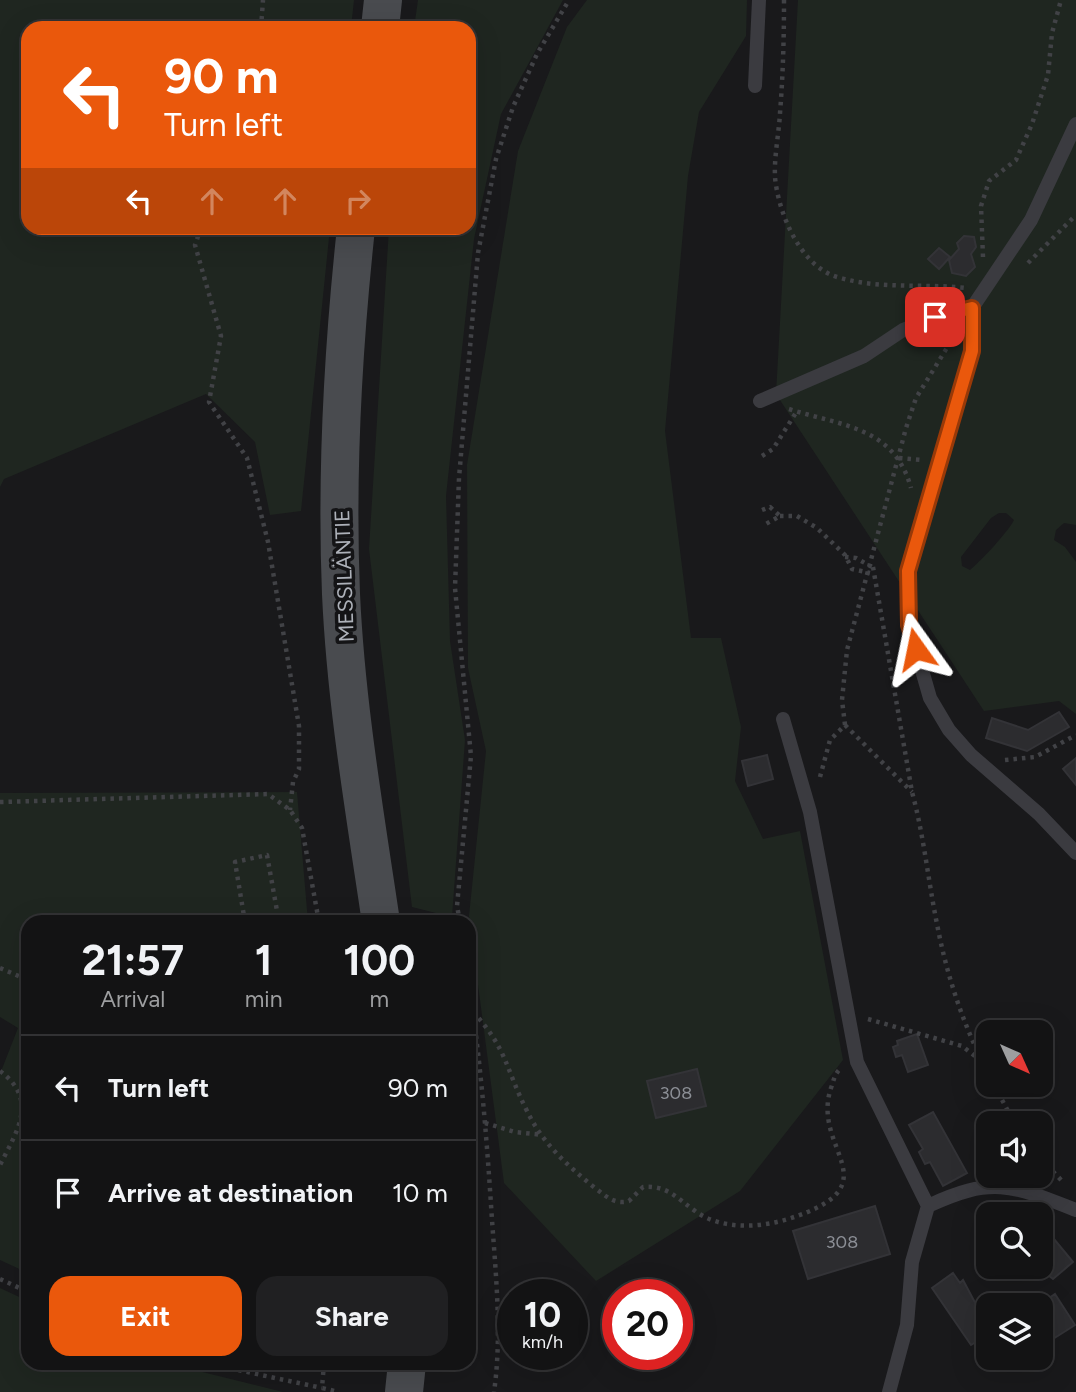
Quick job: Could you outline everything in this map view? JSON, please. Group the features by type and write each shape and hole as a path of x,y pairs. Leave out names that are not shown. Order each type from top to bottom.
{"street":[{"path":"381,21 383,0"},
{"name":"MESSILÄNTIE","path":"354,235 344,338 341,595 359,778 380,915"},
{"path":"404,1392 406,1370"}],"lane":[{"path":"755,86 759,0"},
{"path":"1076,124 1031,220 972,308 972,351 908,571 909,625 930,698 949,730 971,755 1039,814 1076,853"},
{"path":"764,400 864,356 902,330 935,317 972,308"},
{"path":"783,719 810,812 856,1062 928,1206 912,1262 907,1325 889,1392"},
{"path":"928,1206 965,1189 1001,1186 1030,1191 1076,1210"}],"path":[{"path":"262,21 263,0"},
{"path":"459,915 457,906 471,756 455,588 458,478 478,253 496,159 513,107 537,54 569,0"},
{"path":"784,0 775,178 785,216 796,242 814,262 833,277 877,287 939,285 985,290 981,206 989,181 1016,160 1032,124 1048,75 1052,33 1061,0"},
{"path":"1027,265 1076,215"},
{"path":"199,235 195,245 221,336 209,402 247,458 268,542 299,726 299,769 293,782 290,810"},
{"path":"912,792 845,725 842,700 847,650 916,398 972,308"},
{"path":"764,400 853,426 891,449 899,458 916,499 928,502"},
{"path":"762,456 773,449 797,411"},
{"path":"762,510 770,507 780,516"},
{"path":"764,526 780,516 797,516 817,528 845,557 852,569 870,573"},
{"path":"845,557 856,558 872,566"},
{"path":"872,566 912,792 950,979 967,1032 976,1051"},
{"path":"810,812 830,740 845,725"},
{"path":"995,753 1003,760 1035,757 1076,735"},
{"path":"0,802 268,794 290,810 302,828 318,915"},
{"path":"244,915 235,862 267,855 278,915"},
{"path":"0,968 21,977"},
{"path":"476,1015 494,1035 527,1112 556,1157 614,1201 628,1201 643,1187 662,1188 713,1220 743,1225 774,1223 818,1209 833,1199 844,1176 842,1161 829,1126 827,1101 834,1076 843,1066 856,1062"},
{"path":"846,1015 962,1045 976,1057"},
{"path":"476,1040 485,1124 499,1359 494,1392"},
{"path":"0,1071 21,1097"},
{"path":"0,1165 21,1119"},
{"path":"485,1124 515,1132 543,1135"},
{"path":"1053,1171 1068,1187"},
{"path":"0,1279 21,1289"},
{"path":"238,1370 339,1392"},
{"path":"322,1388 323,1370"}],"shaded area":[{"path":"0,0 354,0 352,21 21,21 21,235 329,235 301,511 270,515 255,442 206,394 4,479 0,487"},
{"path":"418,0 563,0 501,114 476,230 476,21 415,21"},
{"path":"587,0 747,0 746,36 699,112 688,176 665,431 691,638 721,638 741,727 735,781 763,839 800,831 843,1060 740,1191 596,1281 504,1183 476,969 476,915 469,915 486,751 468,668 467,465 518,151 567,27"},
{"path":"798,0 1076,0 1076,525 1064,523 1056,530 1054,540 1065,547 1076,562 1076,714 1059,701 984,711 776,394","holes":["999,513 1006,513 1014,520 1001,539 970,570 962,566 961,557 991,518"]},
{"path":"389,235 475,235 446,496 450,641 465,740 452,915 412,907 369,549"},
{"path":"297,792 307,915 21,915 21,1270 0,1260 0,1074 18,1028 0,1017 0,793"},
{"path":"0,1288 21,1298 21,1370 194,1370 283,1392 0,1392"}],"building":[{"path":"964,236 974,237 976,247 971,254 975,267 966,276 952,273 949,260 959,249 957,243"},
{"path":"939,248 950,257 939,269 928,259"},
{"path":"1059,712 1069,727 1027,751 986,738 992,718 1028,730"},
{"path":"767,755 773,779 748,786 742,761"},
{"path":"1076,758 1076,785 1063,769"},
{"path":"917,1034 928,1065 908,1072 902,1055 896,1057 893,1047 898,1045 897,1041"},
{"path":"697,1069 706,1106 656,1118 647,1081"},
{"path":"933,1112 967,1173 943,1186 930,1162 925,1164 919,1152 923,1149 909,1125"},
{"path":"875,1206 890,1254 808,1279 793,1231"},
{"path":"1053,1238 1073,1262 1053,1279"},
{"path":"953,1273 960,1283 963,1280 976,1304 976,1342 971,1345 932,1288"},
{"path":"1055,1294 1075,1325 1053,1339"}],"route":[{"path":"916,649 909,625 908,571 972,351 972,308 935,317"}]}
